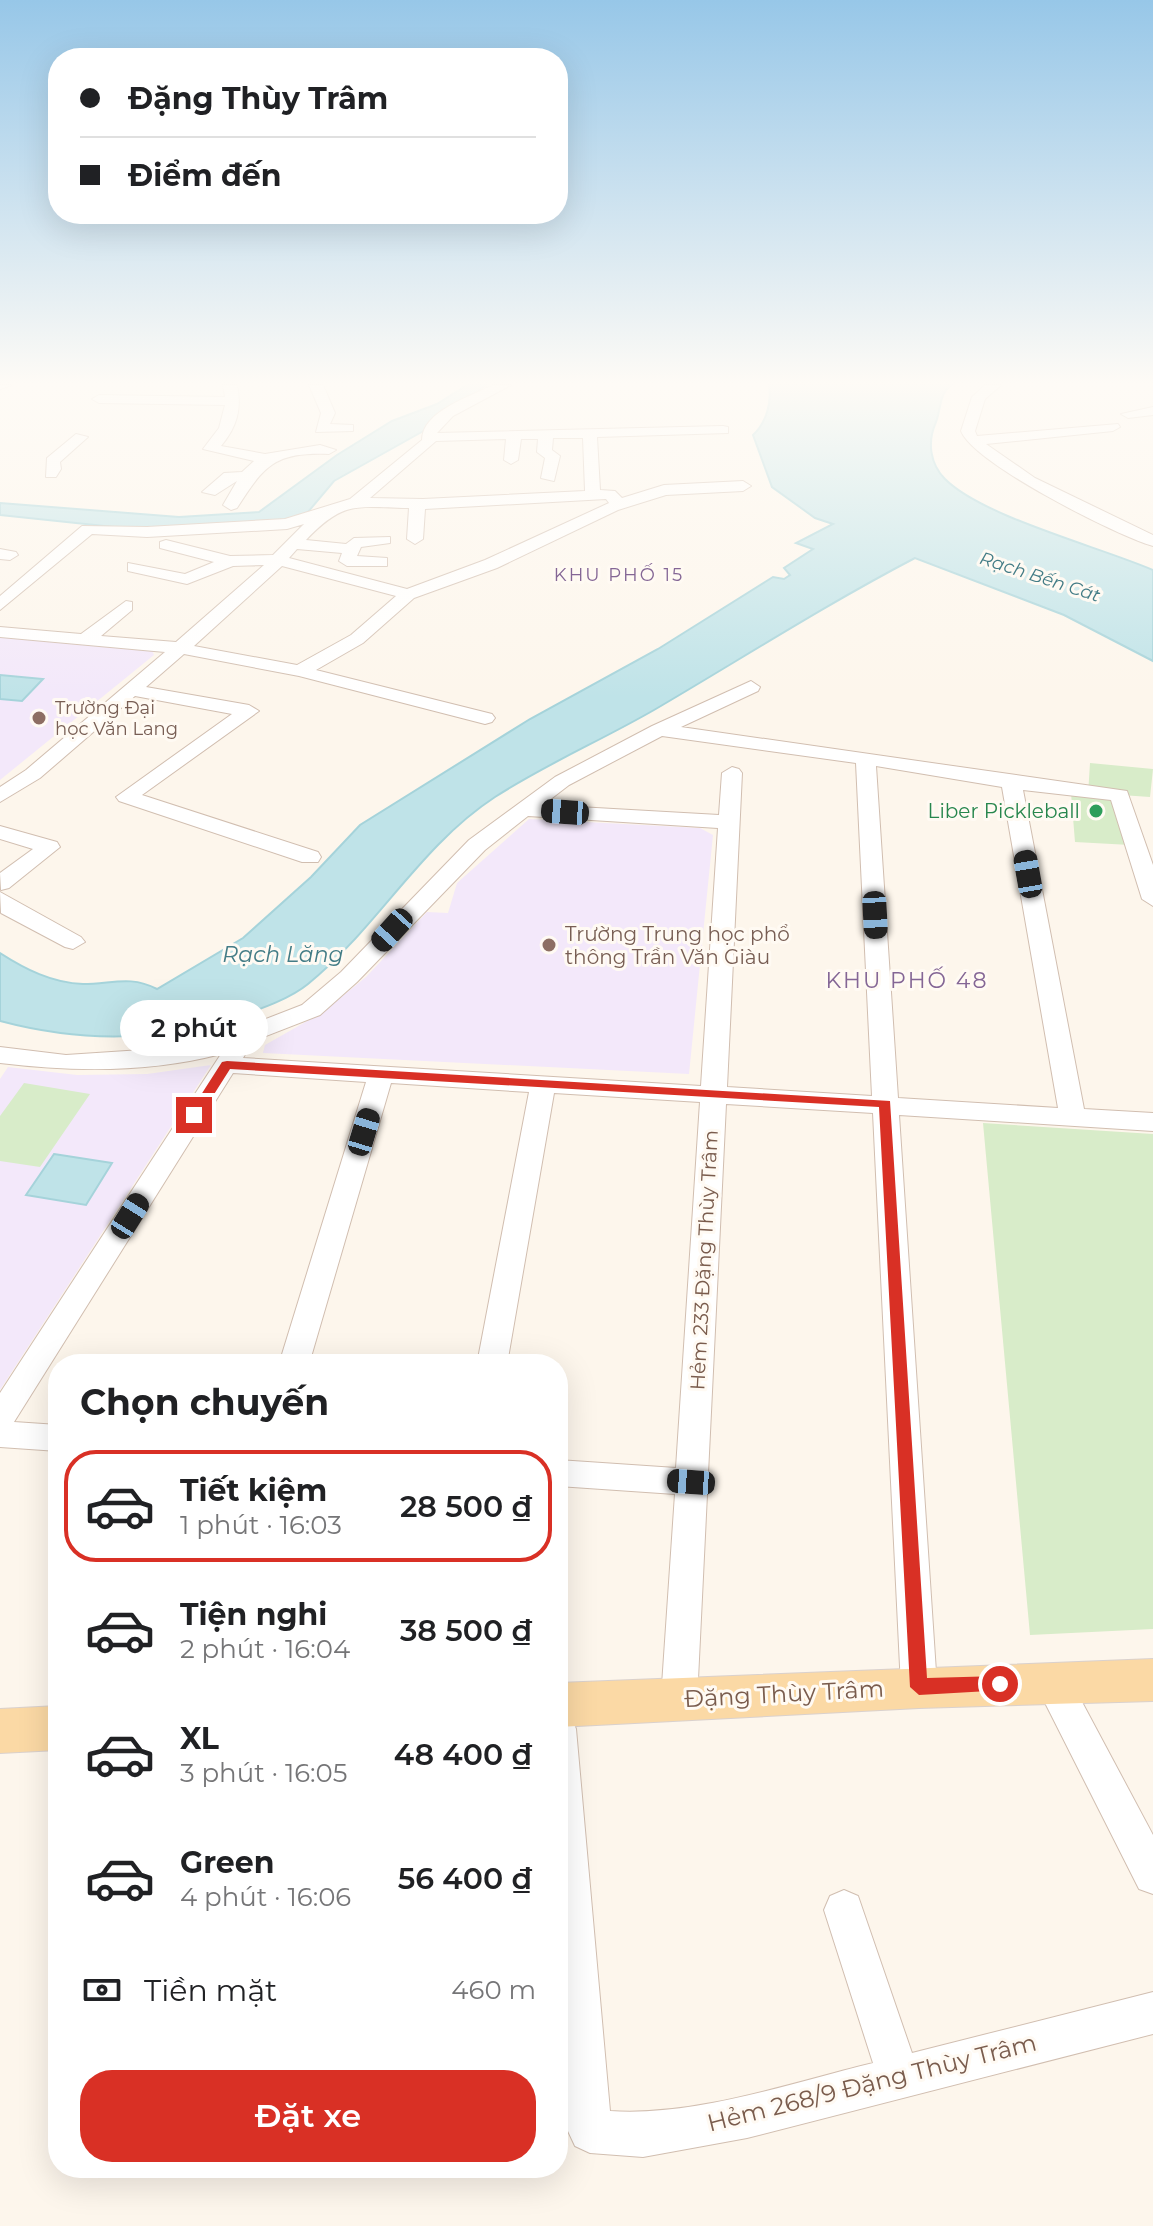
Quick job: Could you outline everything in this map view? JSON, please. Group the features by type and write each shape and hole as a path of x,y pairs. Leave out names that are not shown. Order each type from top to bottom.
{"main road":[{"name":"Đặng Thùy Trâm","path":"568,1705 919,1687 1153,1680"},
{"path":"0,1731 48,1729"}],"street":[{"path":"210,492 214,489"},
{"path":"231,505 240,489"},
{"path":"355,502 370,489"},
{"path":"593,489 593,495"},
{"path":"300,671 357,639 408,594 491,564 619,504 664,490 686,489"},
{"path":"1046,489 1153,541"},
{"path":"0,605 88,529 147,532 273,526 355,502 417,504 610,494 619,504"},
{"path":"415,539 417,504"},
{"path":"0,796 33,774 132,690 279,560 326,510"},
{"path":"381,562 347,561 354,543 384,540"},
{"path":"295,544 351,549"},
{"path":"166,545 230,561 279,560 408,594"},
{"path":"134,567 187,579 230,561"},
{"path":"0,581 23,585"},
{"path":"86,639 126,606"},
{"path":"0,632 179,648 300,671 485,718"},
{"path":"2,1058 66,1063 109,1062 214,1048 311,1010 332,993 477,845 562,781 659,730 751,687"},
{"path":"132,690 249,711 126,797 310,857"},
{"path":"659,730 866,758 1011,783 1120,795 1153,899"},
{"path":"866,758 919,1687"},
{"name":"Hẻm 233 Đặng Thùy Trâm","path":"679,1700 732,773"},
{"path":"1011,783 1072,1116"},
{"path":"524,810 729,822"},
{"path":"0,832 49,847 1,883"},
{"path":"0,899 9,908 73,942"},
{"path":"0,1419 241,1039"},
{"path":"227,1065 1153,1122"},
{"path":"297,1354 381,1074"},
{"path":"494,1354 543,1084"},
{"path":"0,1434 48,1437"},
{"path":"568,1474 691,1482"},
{"path":"1053,1683 1152,1869"},
{"name":"Hẻm 268/9 Đặng Thùy Trâm","path":"568,1855 590,2131 643,2135 747,2116 1153,2013"},
{"path":"844,1910 899,2078"}],"shaded area":[{"name":"Trường Đại học Văn Lang","path":"0,635 151,648 154,655 0,780"},
{"name":"Trường Trung học phổ thông Trần Văn Giàu","path":"529,819 700,828 713,835 689,1074 263,1053 265,1045 323,1012 366,977 427,912 448,913 457,883"},
{"path":"211,1065 0,1390 0,1079 8,1067 77,1075 147,1074"}],"green space":[{"name":"Liber Pickleball","path":"1090,763 1153,769 1150,797 1121,795 1130,845 1075,842 1071,793 1088,795"},
{"path":"24,1083 90,1094 40,1167 0,1161 0,1116"},
{"path":"983,1123 1153,1134 1153,1629 1030,1635"}],"water":[{"path":"291,489 327,489 308,512 289,520 133,529 0,515 0,503 179,517 259,512"},
{"name":"Rạch Lăng","path":"775,489 958,489 1014,518 1153,570 1153,661 1064,615 915,558 654,710 495,797 444,839 333,962 308,984 285,998 212,1024 152,1035 92,1036 0,1021 0,953 29,970 60,981 83,984 129,981 157,989 243,938 311,877 360,825 530,719 658,649 773,577 784,579 790,575 784,568 813,549 796,543 833,524 815,518"},
{"path":"0,675 43,679 22,701 0,699"},
{"path":"54,1154 112,1163 86,1205 26,1195"}],"place":[{"name":"Trường Đại học Văn Lang","path":"39,718"},
{"name":"Liber Pickleball","path":"1096,811"},
{"name":"Trường Trung học phổ thông Trần Văn Giàu","path":"549,945"}],"district":[{"name":"KHU PHỐ 15","path":"619,575"},
{"name":"KHU PHỐ 48","path":"907,980"}],"route":[{"path":"194,1115 227,1065 886,1104 919,1687 1000,1684"}],"water label":[{"name":"Rạch Bến Cát","path":"1040,577"}]}
